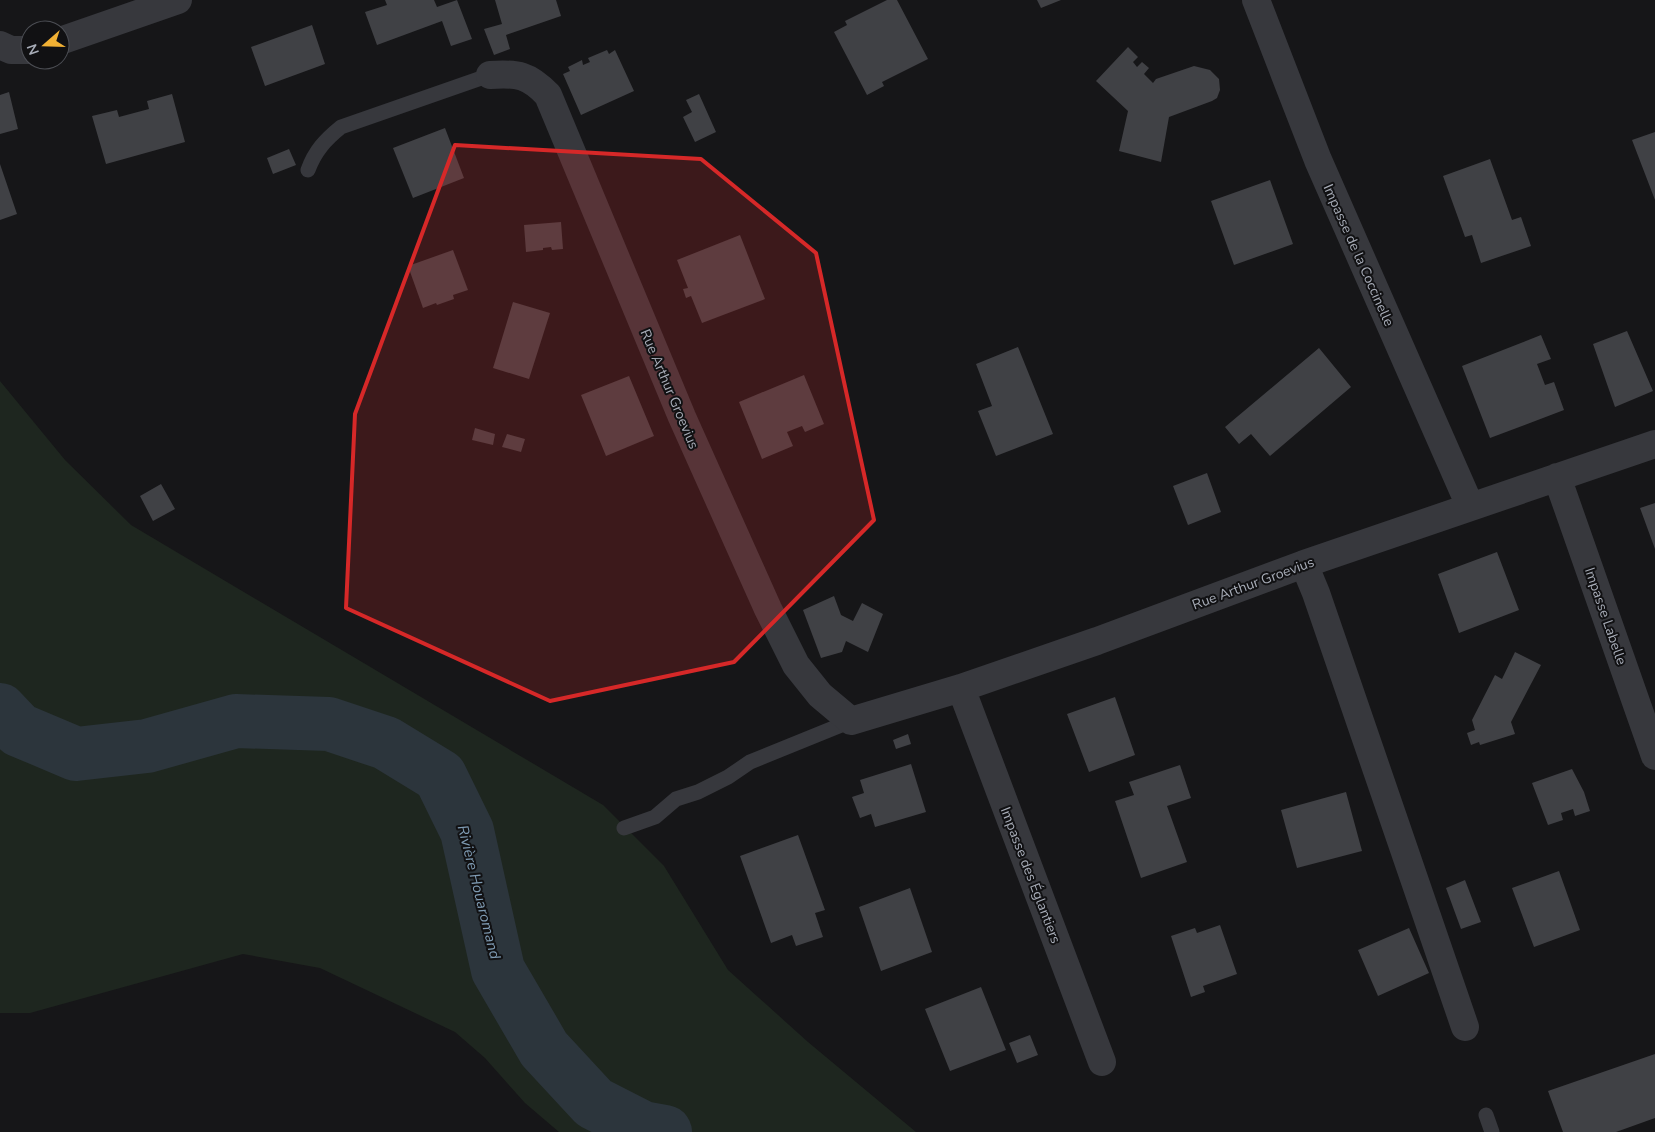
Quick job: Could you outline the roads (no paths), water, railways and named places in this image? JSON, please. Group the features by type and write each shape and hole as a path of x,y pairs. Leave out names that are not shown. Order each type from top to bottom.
{"street":[{"path":"70,38 178,0"},
{"name":"Impasse de la Coccinelle","path":"1256,0 1318,160 1470,506"},
{"path":"0,46 11,50 20,50"},
{"name":"Rue Arthur Groevius","path":"490,75 516,75 535,82 548,96 682,417 768,609 796,665 820,695 851,721 961,688 1097,641 1304,564 1655,444"},
{"name":"Impasse Labelle","path":"1556,477 1655,756"},
{"path":"1304,564 1316,593 1465,1027"},
{"name":"Impasse des Églantiers","path":"961,688 1102,1062"}],"lane":[{"path":"308,170 313,156 326,139 341,127 490,75"},
{"name":"Rue Arthur Groevius","path":"624,828 655,817 676,799 698,792 728,777 750,762 851,721"},
{"path":"1486,1115 1492,1132"}],"waterway":[{"name":"Rivière Houaromand","path":"0,710 19,730 76,754 147,746 236,721 329,724 386,743 440,776 467,831 498,970 544,1049 594,1103 643,1128 665,1132"}]}
